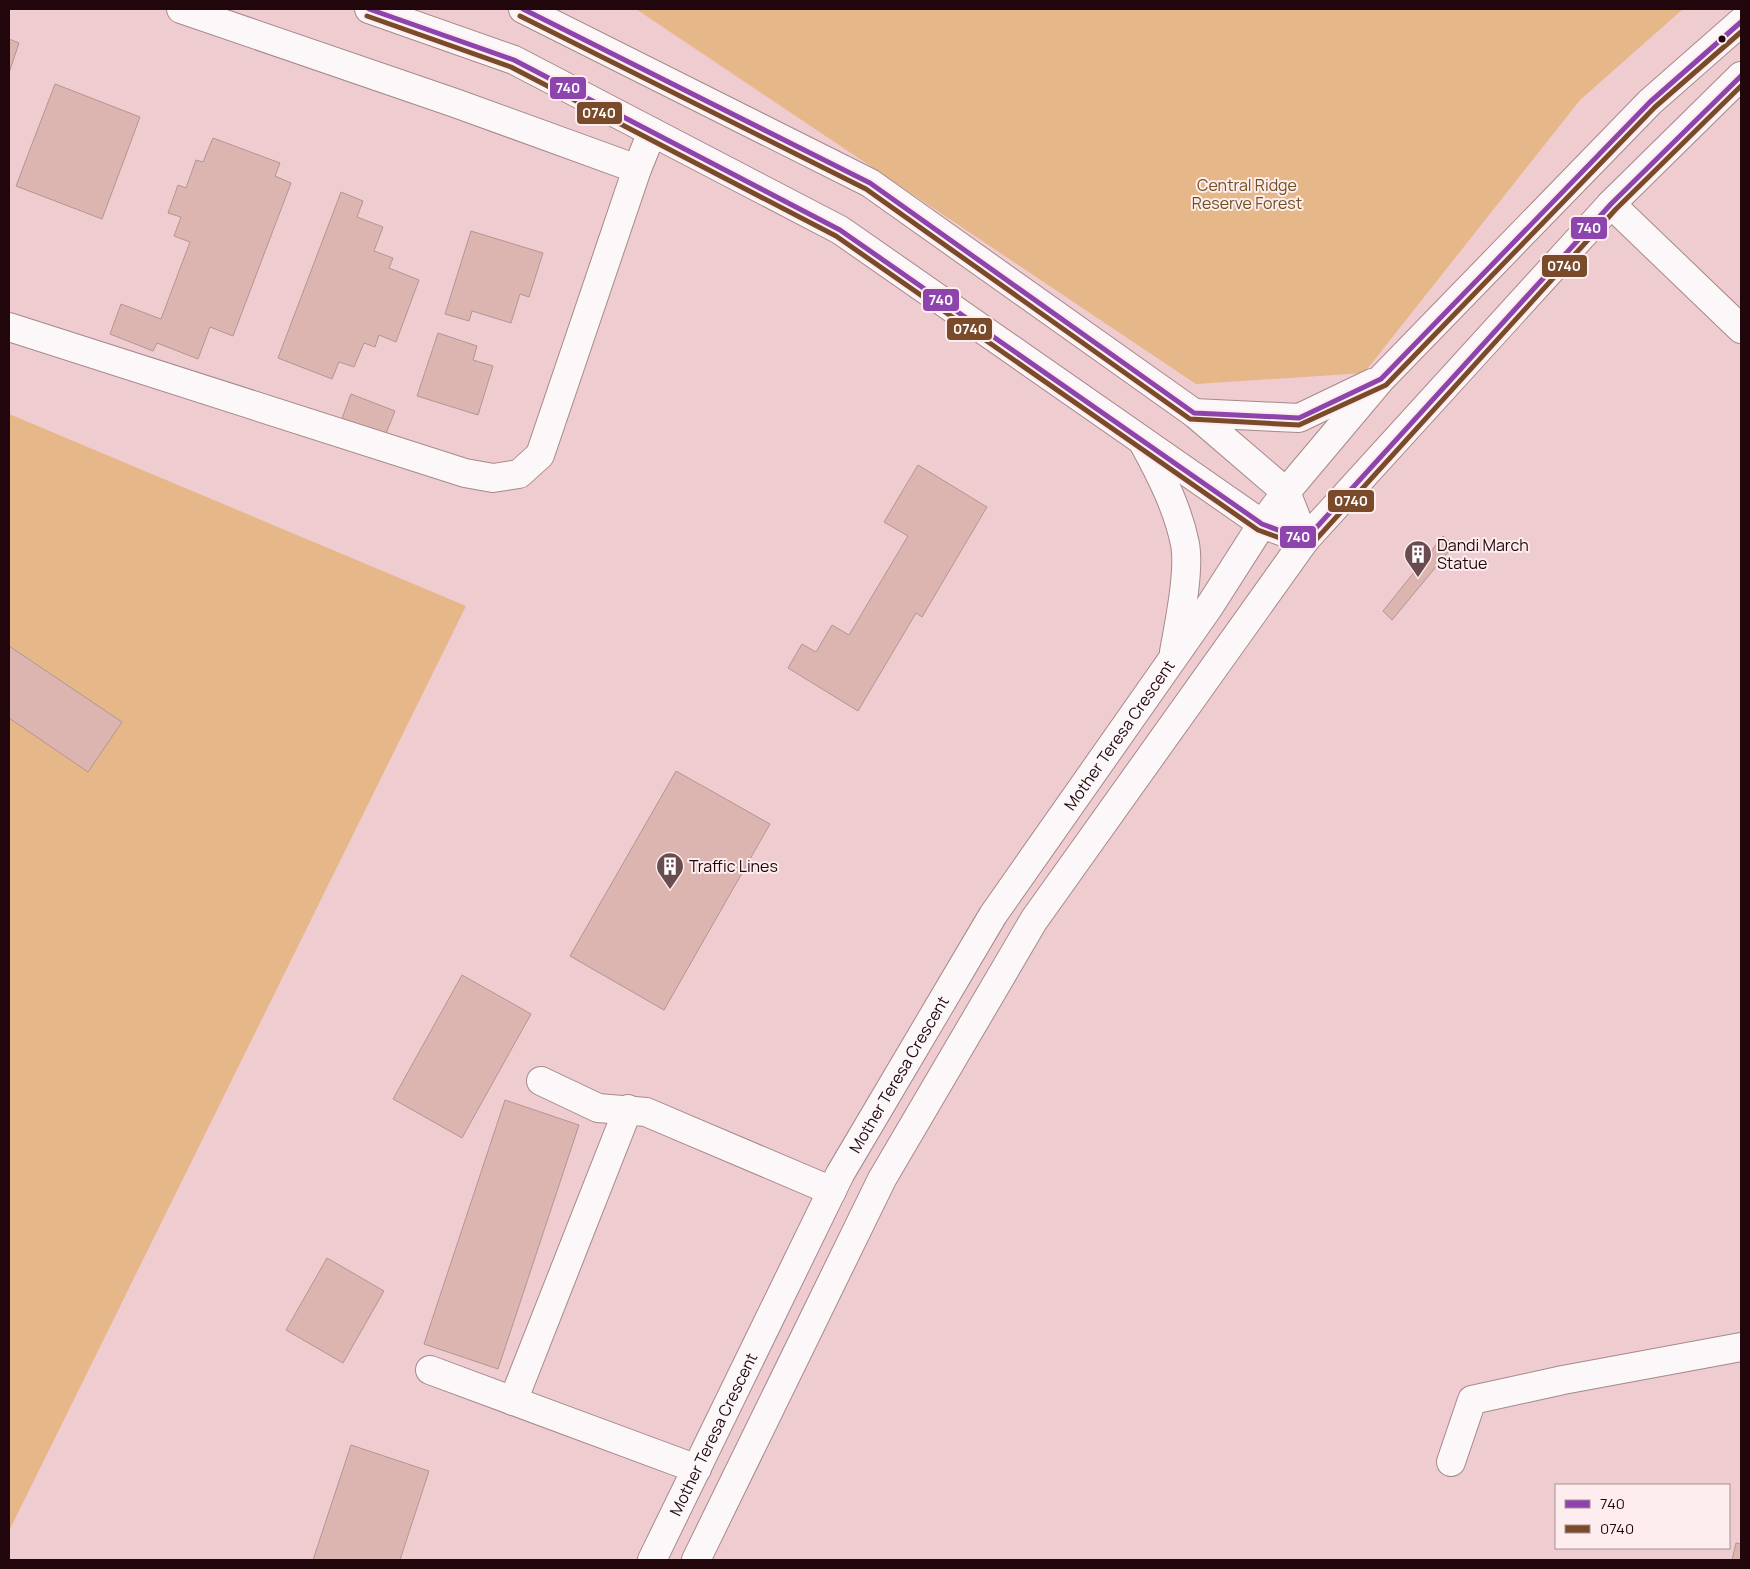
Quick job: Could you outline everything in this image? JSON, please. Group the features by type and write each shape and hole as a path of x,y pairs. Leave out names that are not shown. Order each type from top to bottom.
{"main road":[{"path":"181,9 454,103 637,169"},
{"path":"369,9 514,60 840,230 1262,524 1305,540"},
{"path":"523,9 870,183 1194,413 1286,492 1305,540"},
{"name":"Mother Teresa Crescent","path":"652,1560 832,1191 993,915 1173,658 1262,524 1286,492 1381,379 1650,102 1741,22"},
{"path":"696,1560 882,1179 1034,920 1305,540 1611,204 1741,76"},
{"path":"9,327 465,473 493,478 520,474 540,455 637,169 652,132"},
{"path":"1611,204 1741,329"},
{"path":"1194,413 1299,418 1381,379"},
{"path":"1142,442 1170,497 1186,546 1184,590 1173,658"},
{"path":"541,1080 598,1108 646,1112 832,1191"},
{"path":"513,1401 628,1109"},
{"path":"1451,1462 1472,1400 1563,1380 1741,1347"},
{"path":"430,1370 697,1470"}],"green space":[{"name":"Central Ridge Reserve Forest","path":"636,9 1683,9 1580,100 1364,373 1196,384"},
{"path":"9,414 466,606 9,1531"}],"building":[{"path":"9,39 19,43 9,73"},
{"path":"55,84 140,117 102,219 16,186"},
{"path":"213,138 280,163 275,176 291,183 233,336 210,327 198,359 157,343 153,351 110,334 121,304 161,319 190,242 174,236 181,217 168,213 178,185 186,188 196,160 203,162"},
{"path":"341,192 363,201 357,217 383,227 374,251 393,258 389,268 419,280 396,342 379,335 375,347 364,343 354,367 339,362 332,379 278,358"},
{"path":"471,231 543,253 529,297 520,294 511,323 472,311 469,321 445,314"},
{"path":"438,333 477,346 473,360 493,366 478,415 417,396"},
{"path":"351,394 395,411 383,441 340,424"},
{"path":"918,465 987,507 922,617 916,613 858,711 788,668 802,644 816,652 832,625 849,635 908,536 884,522"},
{"name":"Dandi March Statue","path":"1443,536 1454,545 1392,620 1383,611"},
{"path":"9,646 122,722 88,772 9,718"},
{"name":"Traffic Lines","path":"676,771 770,824 664,1010 570,956"},
{"path":"462,975 531,1014 462,1138 393,1099"},
{"path":"505,1100 579,1125 498,1369 424,1344"},
{"path":"327,1258 384,1291 343,1363 286,1330"},
{"path":"351,1445 429,1471 400,1560 313,1560"},
{"path":"1736,1543 1741,1544 1741,1560 1732,1560"}],"transit line":[{"name":"740","path":"369,9 514,60 840,230 1262,524 1305,540 1611,204 1741,76"},
{"name":"740","path":"523,9 870,183 1194,413 1299,418 1381,379 1650,102 1741,22"},
{"name":"0740","path":"367,16 511,67 836,236 1258,530 1305,547 1311,545 1616,209 1741,86"},
{"name":"0740","path":"520,16 866,189 1190,419 1299,425 1386,385 1655,107 1741,32"}],"place":[{"name":"Dandi March Statue","path":"1418,578"},
{"name":"Traffic Lines","path":"670,890"}]}
